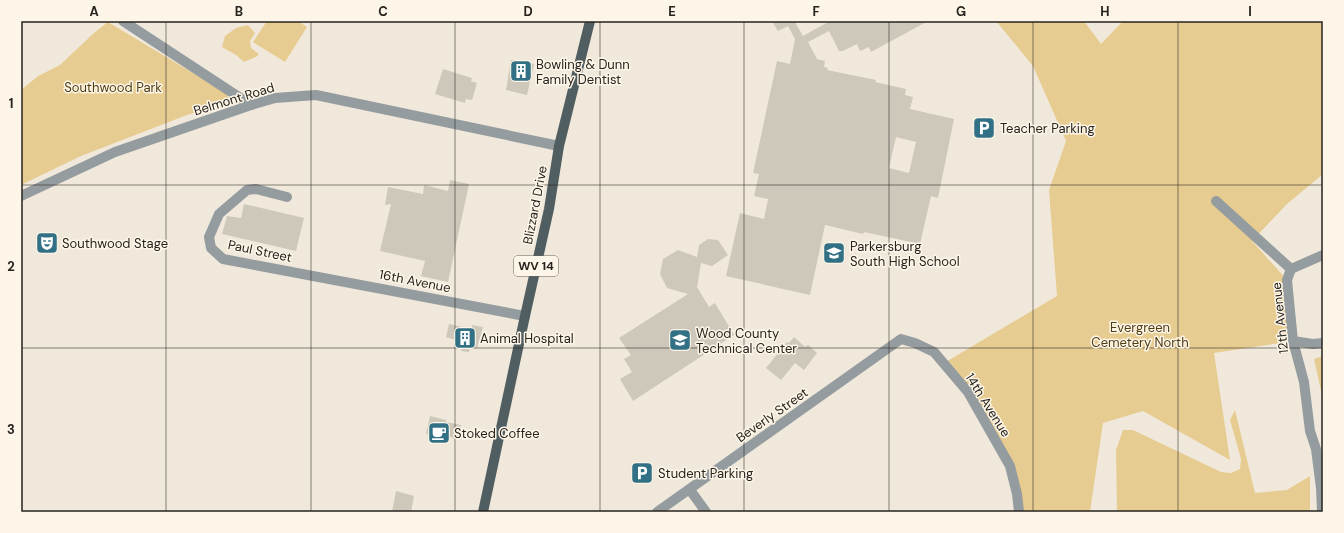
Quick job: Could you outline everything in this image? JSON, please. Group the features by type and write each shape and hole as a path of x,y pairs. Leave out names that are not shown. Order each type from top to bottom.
{"main road":[{"name":"Blizzard Drive","path":"483,512 524,316 549,209 559,146 590,21"}],"street":[{"path":"123,21 251,105"},
{"name":"Belmont Road","path":"21,196 115,152 275,98 316,95 559,146"},
{"name":"Paul Street","path":"286,197 256,189 247,190 219,214 209,237 210,248 223,259 300,272"},
{"name":"12th Avenue","path":"1216,201 1291,269 1287,280 1293,341 1304,382 1310,432 1316,449 1321,488 1322,512"},
{"path":"1291,269 1323,256"},
{"name":"16th Avenue","path":"300,272 524,316"},
{"name":"Beverly Street","path":"657,512 901,339"},
{"name":"14th Avenue","path":"901,339 915,343 934,352 968,392 1010,466 1017,494 1019,512"},
{"path":"1293,341 1313,344 1323,343"},
{"path":"690,490 706,512"}],"green space":[{"path":"267,21 298,21 307,27 285,62 253,42"},
{"name":"Evergreen Cemetery North","path":"996,21 1084,21 1101,44 1123,21 1323,21 1323,174 1287,204 1252,241 1287,280 1293,341 1214,353 1230,460 1143,411 1103,423 1090,512 1019,512 1010,466 944,363 1057,296 1049,190 1066,141 1033,66"},
{"name":"Southwood Park","path":"108,22 226,93 229,98 226,103 187,115 81,156 21,185 21,90 38,76 60,65"},
{"path":"248,25 255,33 250,41 251,48 259,54 256,57 244,62 236,55 222,47 225,36 236,28"},
{"path":"1323,356 1323,400 1314,359"},
{"path":"1235,410 1255,493 1287,490 1310,476 1310,512 1117,512 1116,450 1123,430 1133,430 1221,472 1231,473 1240,469 1241,459 1230,420"}],"building":[{"name":"Parkersburg South High School","path":"772,21 797,21 795,22 803,36 830,21 928,21 871,52 869,47 860,51 857,44 843,51 839,51 829,31 808,42 817,59 825,61 824,67 828,68 827,70 876,80 875,82 906,89 905,95 913,97 910,109 954,119 938,198 931,196 920,244 864,232 863,234 825,225 810,295 726,276 740,213 764,219 768,199 754,196 759,174 753,173 777,61 790,64 795,39 788,26 778,31","holes":["896,137 916,142 909,173 889,168"]},
{"name":"Bowling & Dunn Family Dentist","path":"511,60 534,64 527,95 506,90"},
{"path":"443,69 472,78 471,81 477,83 472,100 466,99 465,103 435,94"},
{"path":"450,180 469,184 448,282 421,276 425,261 380,251 391,204 385,205 388,187 423,194 424,185 448,191"},
{"path":"244,204 304,218 296,251 222,234 227,216 241,218"},
{"path":"708,239 718,240 728,255 712,266 701,263 697,287 709,307 715,303 734,335 633,401 620,379 632,372 624,359 631,355 619,338 688,294 667,288 660,274 663,259 678,250 697,257 699,245"},
{"name":"Animal Hospital","path":"449,324 472,329 472,325 483,327 477,348 470,347 469,352 461,351 462,346 455,344 456,340 446,337"},
{"path":"794,337 805,347 808,345 817,353 804,370 795,363 781,380 766,368 787,342 789,343"},
{"path":"430,416 446,420 446,422 461,425 458,439 442,435 442,438 426,434"},
{"path":"396,491 414,496 411,512 392,512"}],"place":[{"name":"Bowling & Dunn Family Dentist","path":"521,71"},
{"name":"Teacher Parking","path":"984,128"},
{"name":"Southwood Stage","path":"47,243"},
{"name":"Parkersburg South High School","path":"834,253"},
{"name":"Animal Hospital","path":"465,338"},
{"name":"Wood County Technical Center","path":"680,340"},
{"name":"Stoked Coffee","path":"439,433"},
{"name":"Student Parking","path":"642,473"}]}
